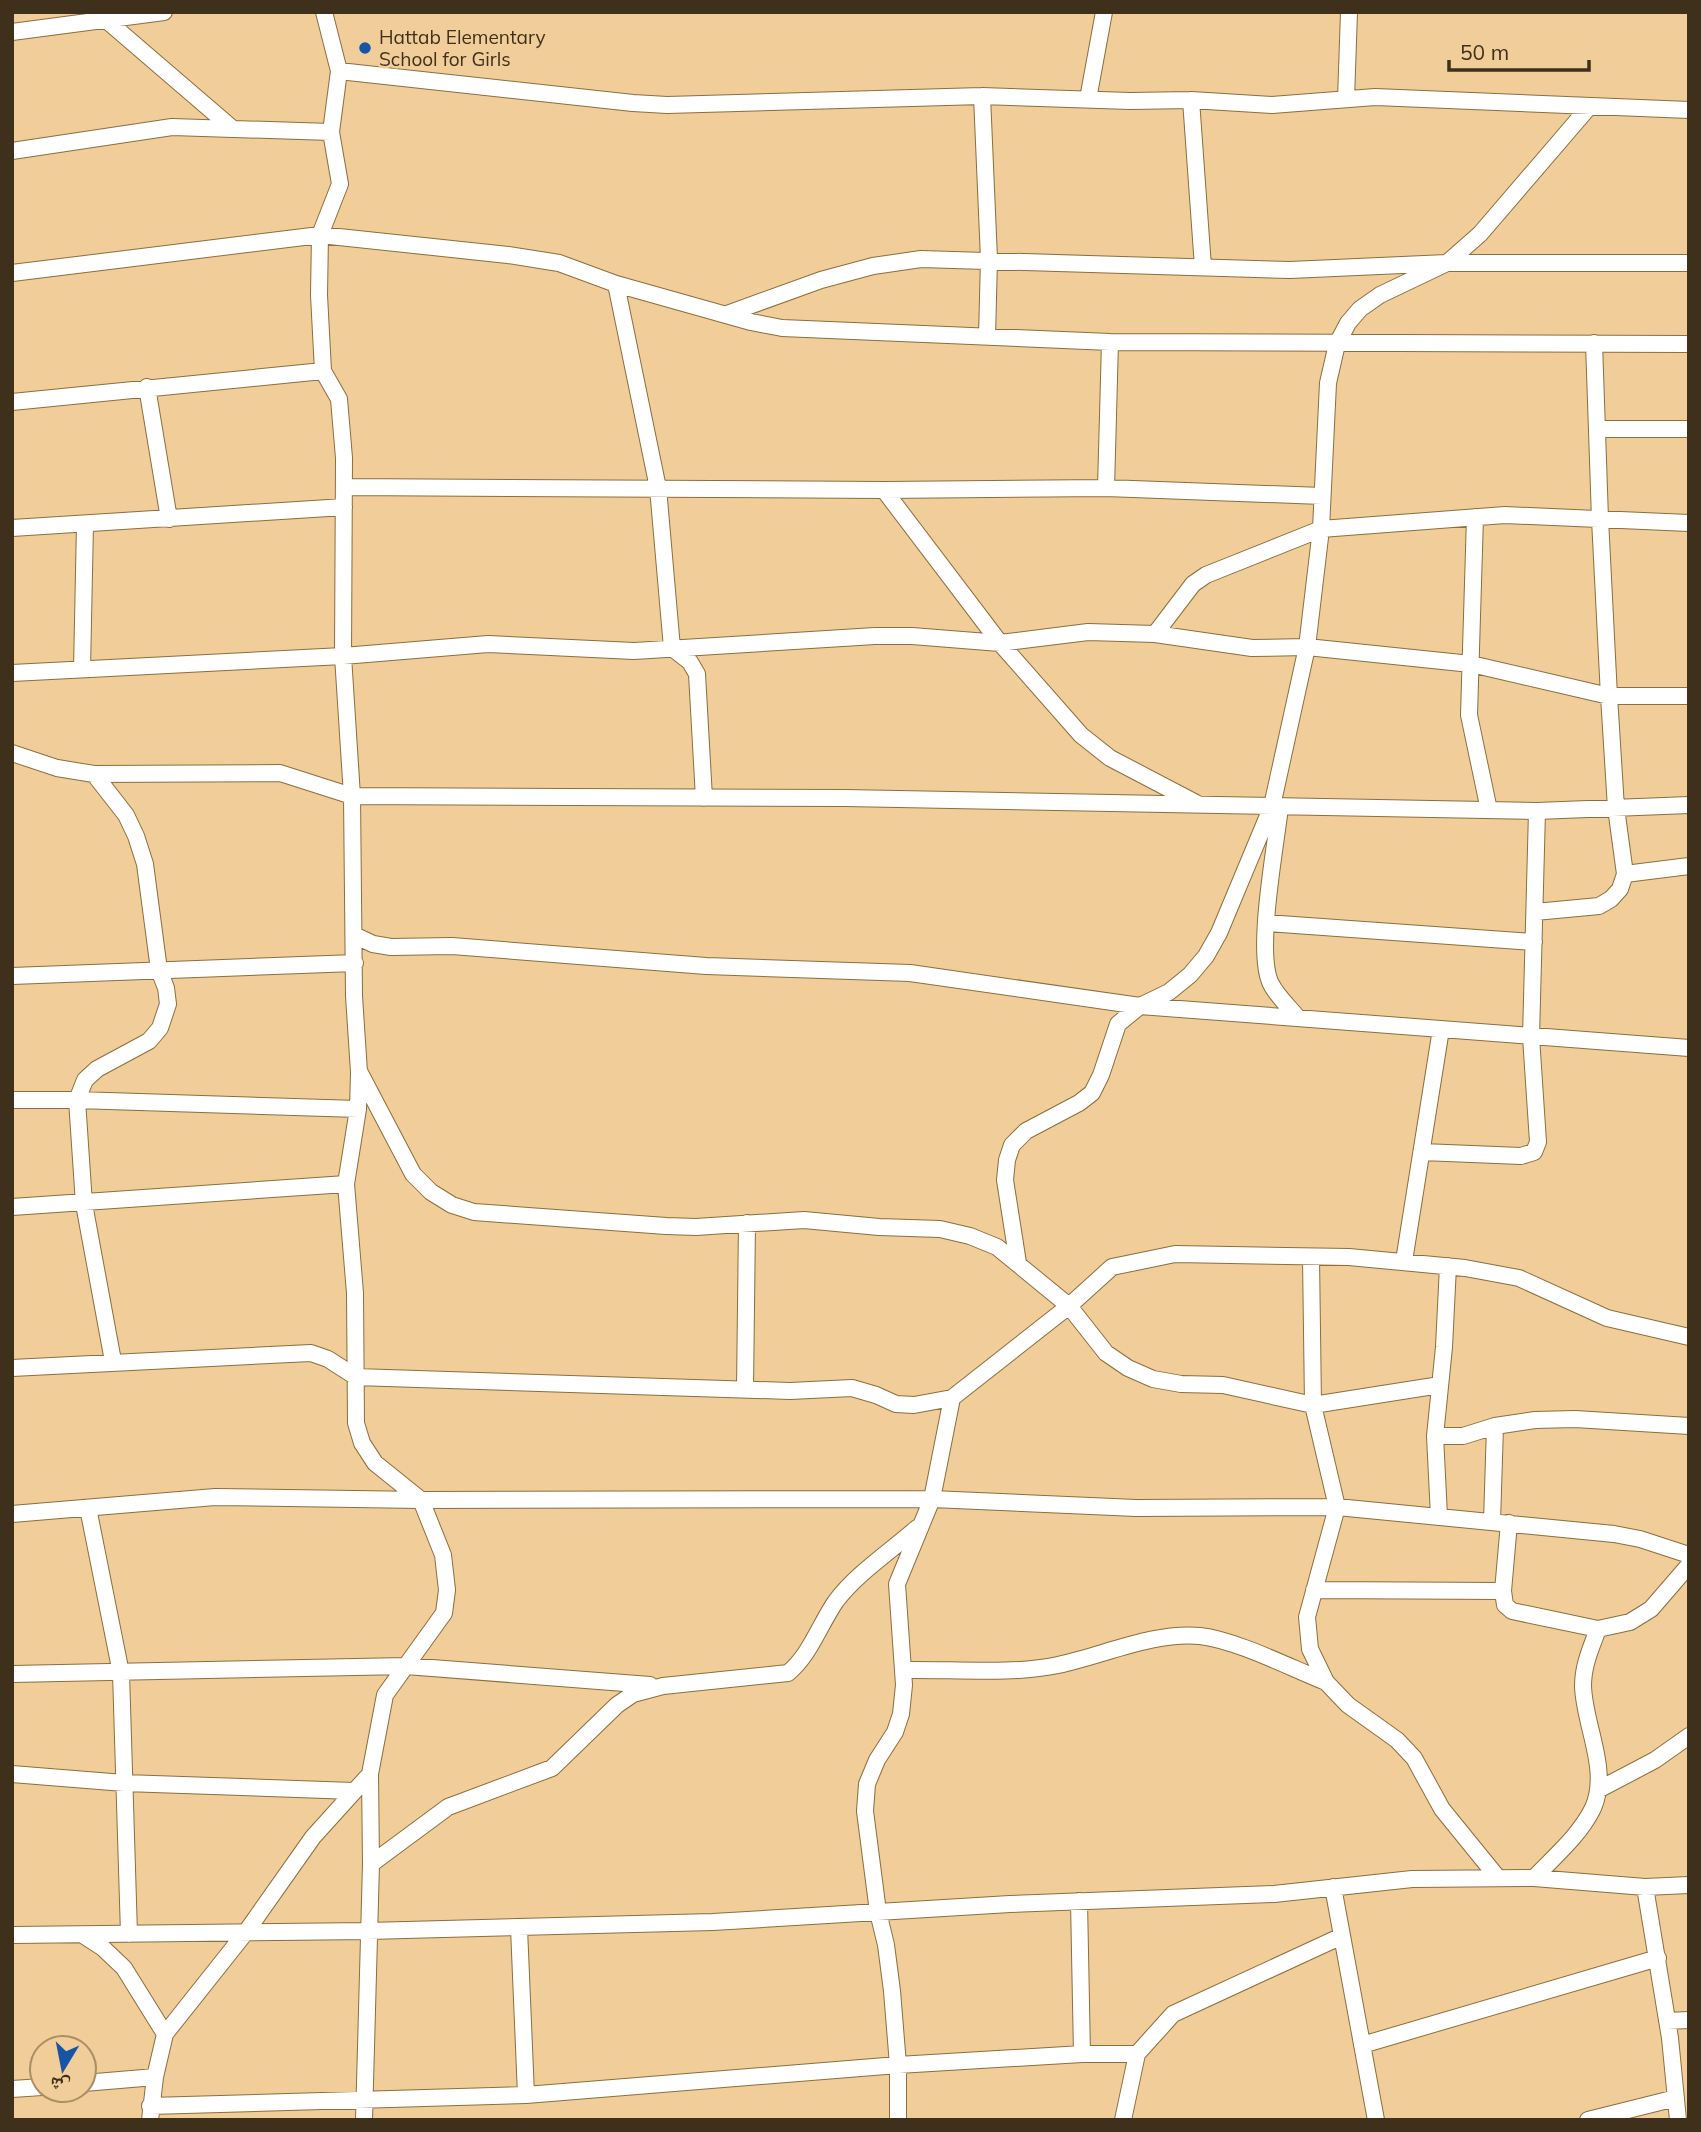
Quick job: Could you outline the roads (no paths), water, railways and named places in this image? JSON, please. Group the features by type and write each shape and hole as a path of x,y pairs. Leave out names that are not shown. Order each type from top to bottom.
{"street":[{"path":"12,32 37,20 105,19 164,12"},
{"path":"324,12 339,71 331,132 340,184 320,235 319,295 323,371 339,399 344,486 343,656 352,796 355,1027 359,1072 358,1109 346,1184 355,1293 356,1423 362,1443 375,1463 421,1500 443,1555 447,1590 444,1613 385,1695 370,1774 371,1864 364,2120"},
{"path":"1088,99 1104,12"},
{"path":"1346,99 1349,12"},
{"path":"105,19 233,129"},
{"path":"339,71 633,103 667,104 982,96 1191,100 1272,105 1375,97 1689,110"},
{"path":"982,96 989,259 987,337"},
{"path":"1191,100 1203,267"},
{"path":"1298,1018 1271,985 1265,968 1266,923 1276,806 1307,647 1321,529 1328,383 1337,344 1348,323 1360,309 1380,295 1447,263 1480,234 1589,107"},
{"path":"12,151 172,127 331,132"},
{"path":"12,273 320,235 559,263 616,284 751,322 782,328 1110,342 1689,344"},
{"path":"727,314 821,280 873,266 921,259 1290,270 1447,263 1689,264"},
{"path":"616,284 658,488 672,648 690,662 697,674 704,798"},
{"path":"1106,488 1110,342"},
{"path":"1535,912 1599,906 1611,899 1620,889 1625,874 1616,808 1609,696 1594,343"},
{"path":"12,402 323,371"},
{"path":"147,387 169,519"},
{"path":"1598,429 1689,429"},
{"path":"344,486 1106,488 1322,496"},
{"path":"884,489 1000,643 1081,735 1110,758 1198,804"},
{"path":"12,528 344,507"},
{"path":"1156,634 1193,584 1206,575 1321,529 1525,515 1689,523"},
{"path":"1475,517 1469,715 1489,810"},
{"path":"82,669 85,524"},
{"path":"12,673 343,656 488,644 623,650 875,636 1000,643 1088,632 1156,634 1252,648 1307,647 1471,664 1609,696 1689,696"},
{"path":"12,753 57,768 94,774 280,773 352,796 859,798 1537,811 1689,805"},
{"path":"94,774 126,815 136,836 145,864 159,970 166,988 168,1004 160,1028 149,1041 97,1069 85,1080 77,1100 84,1204 113,1362"},
{"path":"1018,1263 1005,1180 1012,1145 1026,1131 1079,1103 1092,1093 1118,1024 1140,1006 1169,992 1190,975 1206,956 1276,806"},
{"path":"1422,1152 1521,1156 1534,1152 1538,1142 1531,1037 1537,811"},
{"path":"1625,874 1689,866"},
{"path":"1266,923 1534,942"},
{"path":"354,934 373,944 391,947 452,946 706,966 910,974 1140,1006 1689,1048"},
{"path":"12,976 355,963"},
{"path":"1405,1261 1441,1029"},
{"path":"359,1072 413,1174 431,1192 452,1205 474,1212 666,1226 696,1227 804,1220 879,1227 940,1228 997,1247 1069,1306 1106,1353 1128,1368 1153,1379 1181,1384 1223,1385 1313,1405 1440,1385"},
{"path":"12,1100 358,1109"},
{"path":"12,1208 346,1184"},
{"path":"745,1390 747,1223"},
{"path":"12,1368 311,1353 328,1359 356,1377 790,1391 852,1388 897,1404 914,1405 952,1398 1069,1306 1112,1267 1175,1254 1405,1261 1448,1266 1519,1278 1607,1318 1689,1337"},
{"path":"1311,1257 1313,1405 1337,1507 1307,1617 1310,1649 1326,1682 1348,1705 1396,1740 1414,1758 1442,1809 1498,1878"},
{"path":"1439,1516 1435,1436 1448,1266"},
{"path":"898,2120 898,2065 886,1945 878,1912 865,1811 867,1784 877,1760 895,1732 901,1714 904,1685 897,1584 932,1499 952,1398"},
{"path":"1435,1436 1463,1436 1495,1426 1535,1420 1574,1419 1689,1426"},
{"path":"1492,1522 1495,1426"},
{"path":"12,1514 215,1497 421,1500 932,1499 1136,1508 1337,1507 1615,1534 1689,1555"},
{"path":"88,1508 121,1673 129,1934"},
{"path":"1509,1523 1503,1591 1505,1605 1512,1611 1598,1629 1630,1622 1651,1609 1689,1565"},
{"path":"371,1864 448,1807 552,1768 617,1705 634,1694 663,1686 788,1673 799,1664 846,1589 920,1526"},
{"path":"1314,1590 1503,1591"},
{"path":"1534,1878 1582,1827 1593,1807 1598,1790 1583,1688 1584,1666 1598,1629"},
{"path":"903,1670 1027,1669 1057,1665 1169,1636 1201,1636 1224,1641 1326,1682"},
{"path":"12,1674 406,1666 663,1686"},
{"path":"1598,1790 1655,1760 1689,1737"},
{"path":"12,1774 124,1783 354,1791"},
{"path":"370,1774 313,1837 246,1932 165,2034 150,2113 364,2100 527,2095 898,2065 1082,2054 1136,2054"},
{"path":"12,1935 368,1931 713,1922 1079,1901 1274,1894 1412,1879 1534,1878 1645,1887 1689,1885"},
{"path":"1645,1887 1667,2021 1678,2120"},
{"path":"1333,1888 1376,2120"},
{"path":"1079,1901 1082,2054"},
{"path":"519,1928 527,2095"},
{"path":"83,1935 103,1948 124,1968 165,2034"},
{"path":"1123,2120 1136,2054 1173,2014 1342,1936"},
{"path":"1362,2045 1658,1958"},
{"path":"1667,2021 1689,2020"},
{"path":"98,2082 155,2077"},
{"path":"1588,2120 1676,2098"}],"place":[{"name":"Hattab Elementary School for Girls","path":"365,48"}]}
